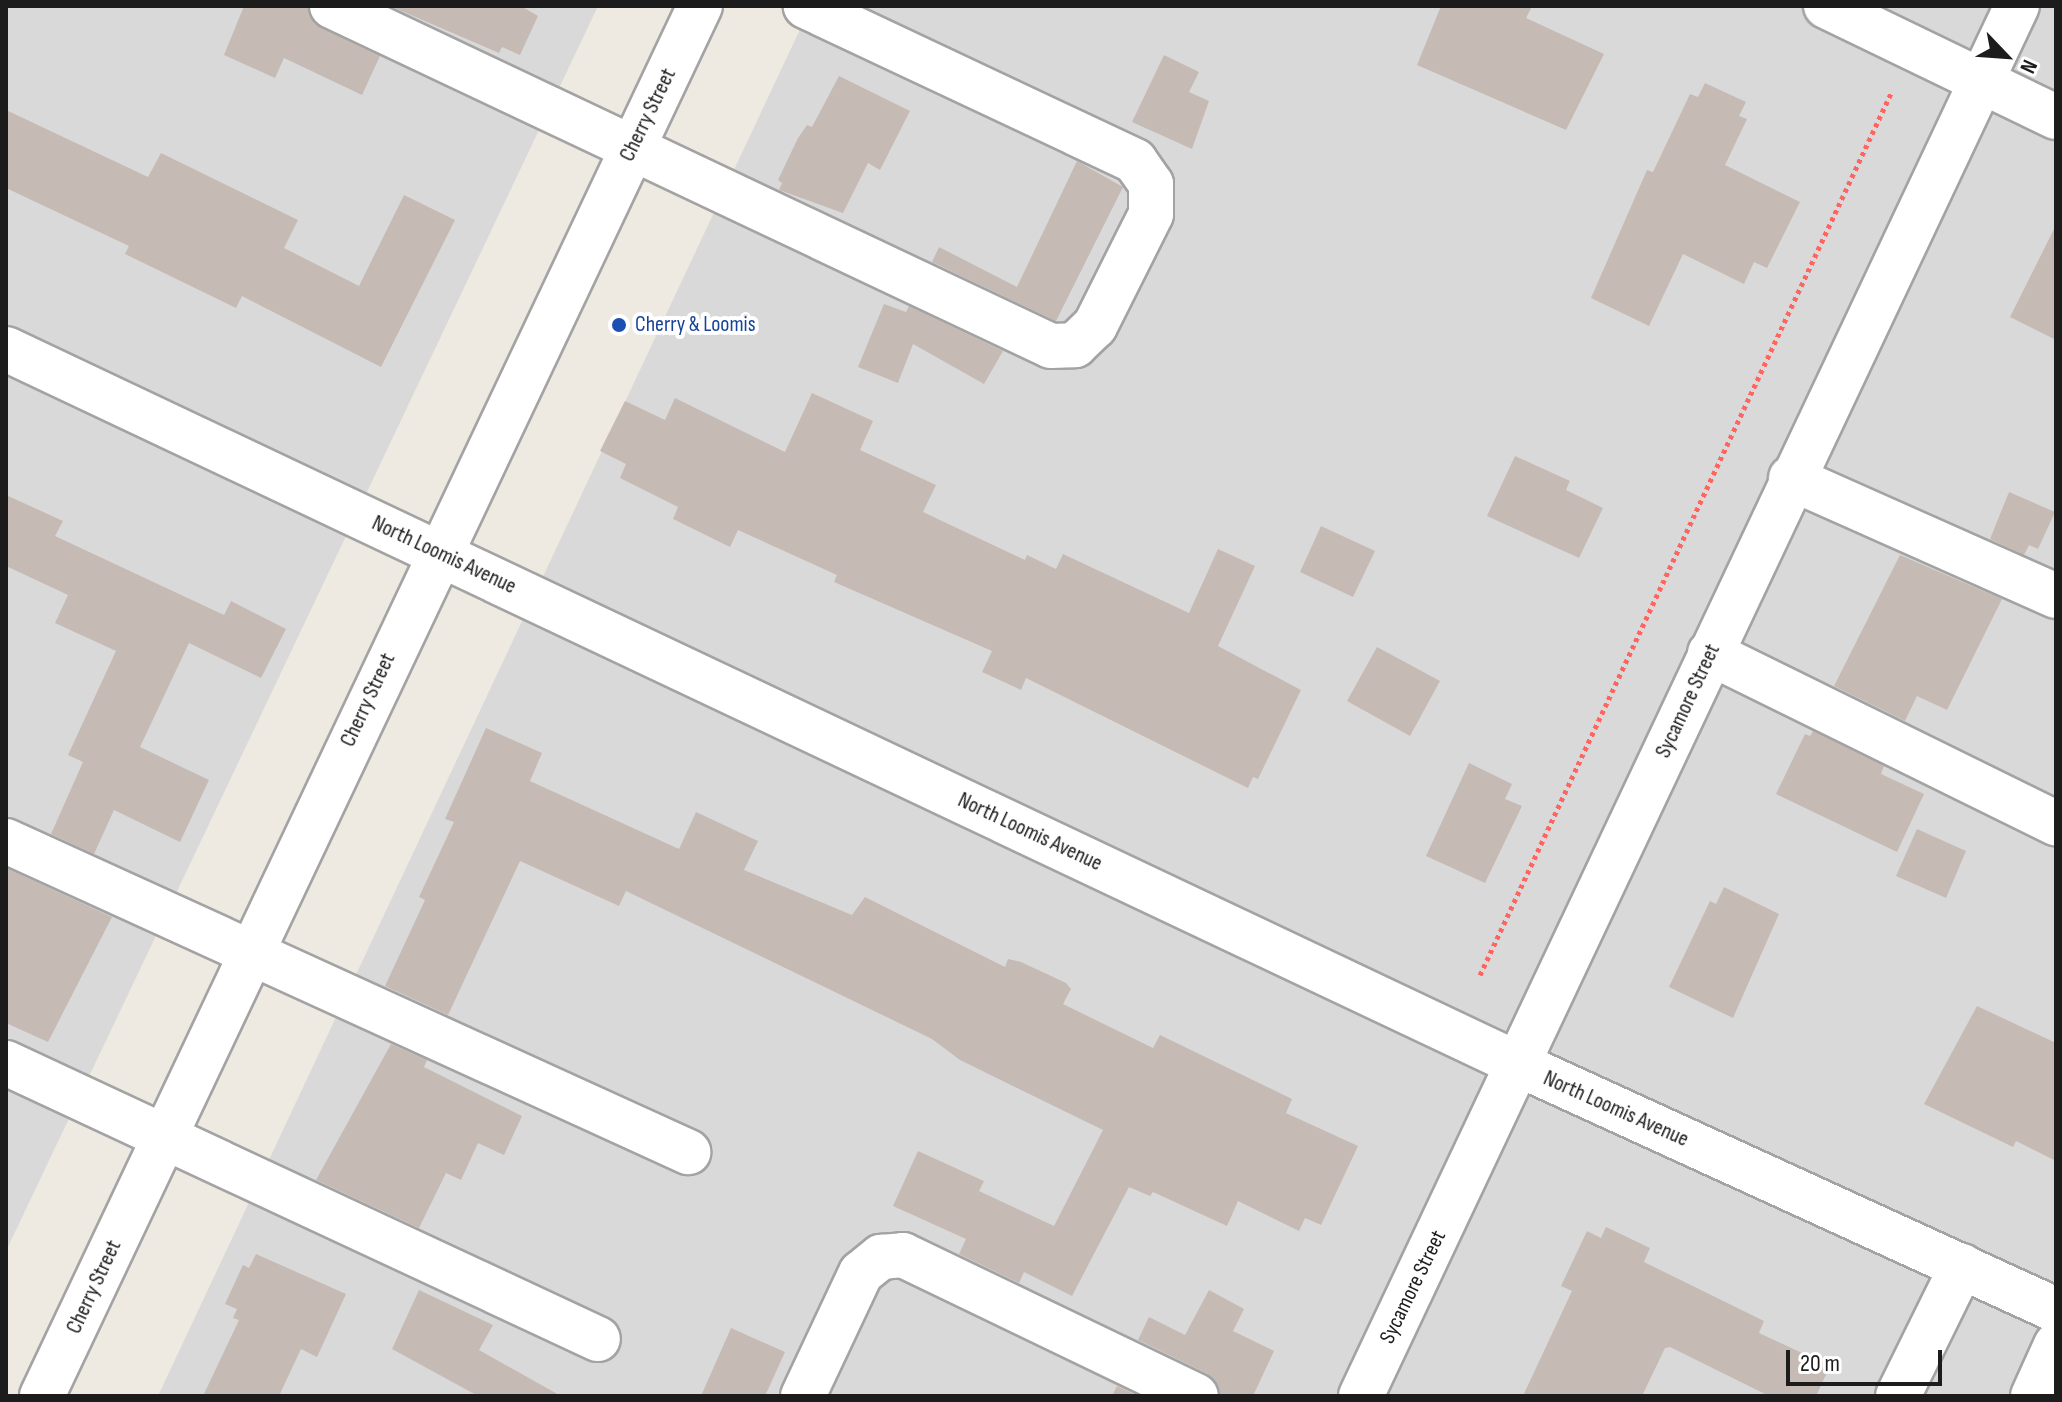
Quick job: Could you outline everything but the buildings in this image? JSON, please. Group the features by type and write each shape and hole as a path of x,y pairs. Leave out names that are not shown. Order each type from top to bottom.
{"street":[{"path":"332,6 631,151 1051,346 1075,345 1095,326 1151,214 1151,184 1135,161 806,6"},
{"name":"Cherry Street","path":"42,1396 438,550 700,6"},
{"path":"1826,6 2056,117"},
{"name":"Sycamore Street","path":"1361,1396 1520,1065 1791,478 2017,6"},
{"name":"North Loomis Avenue","path":"6,349 438,550 1520,1065 2056,1310"},
{"path":"1791,478 2056,596"},
{"path":"1710,653 2056,823"},
{"path":"6,841 688,1152"},
{"path":"6,1063 598,1339"},
{"path":"803,1396 861,1273 881,1257 903,1255 1196,1396"},
{"path":"1898,1396 1962,1266"},
{"path":"2033,1396 2056,1345"}],"path":[{"path":"1480,975 1894,85"}],"shaded area":[{"path":"6,6 598,6 6,1251"},
{"path":"811,6 2056,6 2056,1396 158,1396"}],"place":[{"name":"Cherry & Loomis","path":"619,325"}]}
